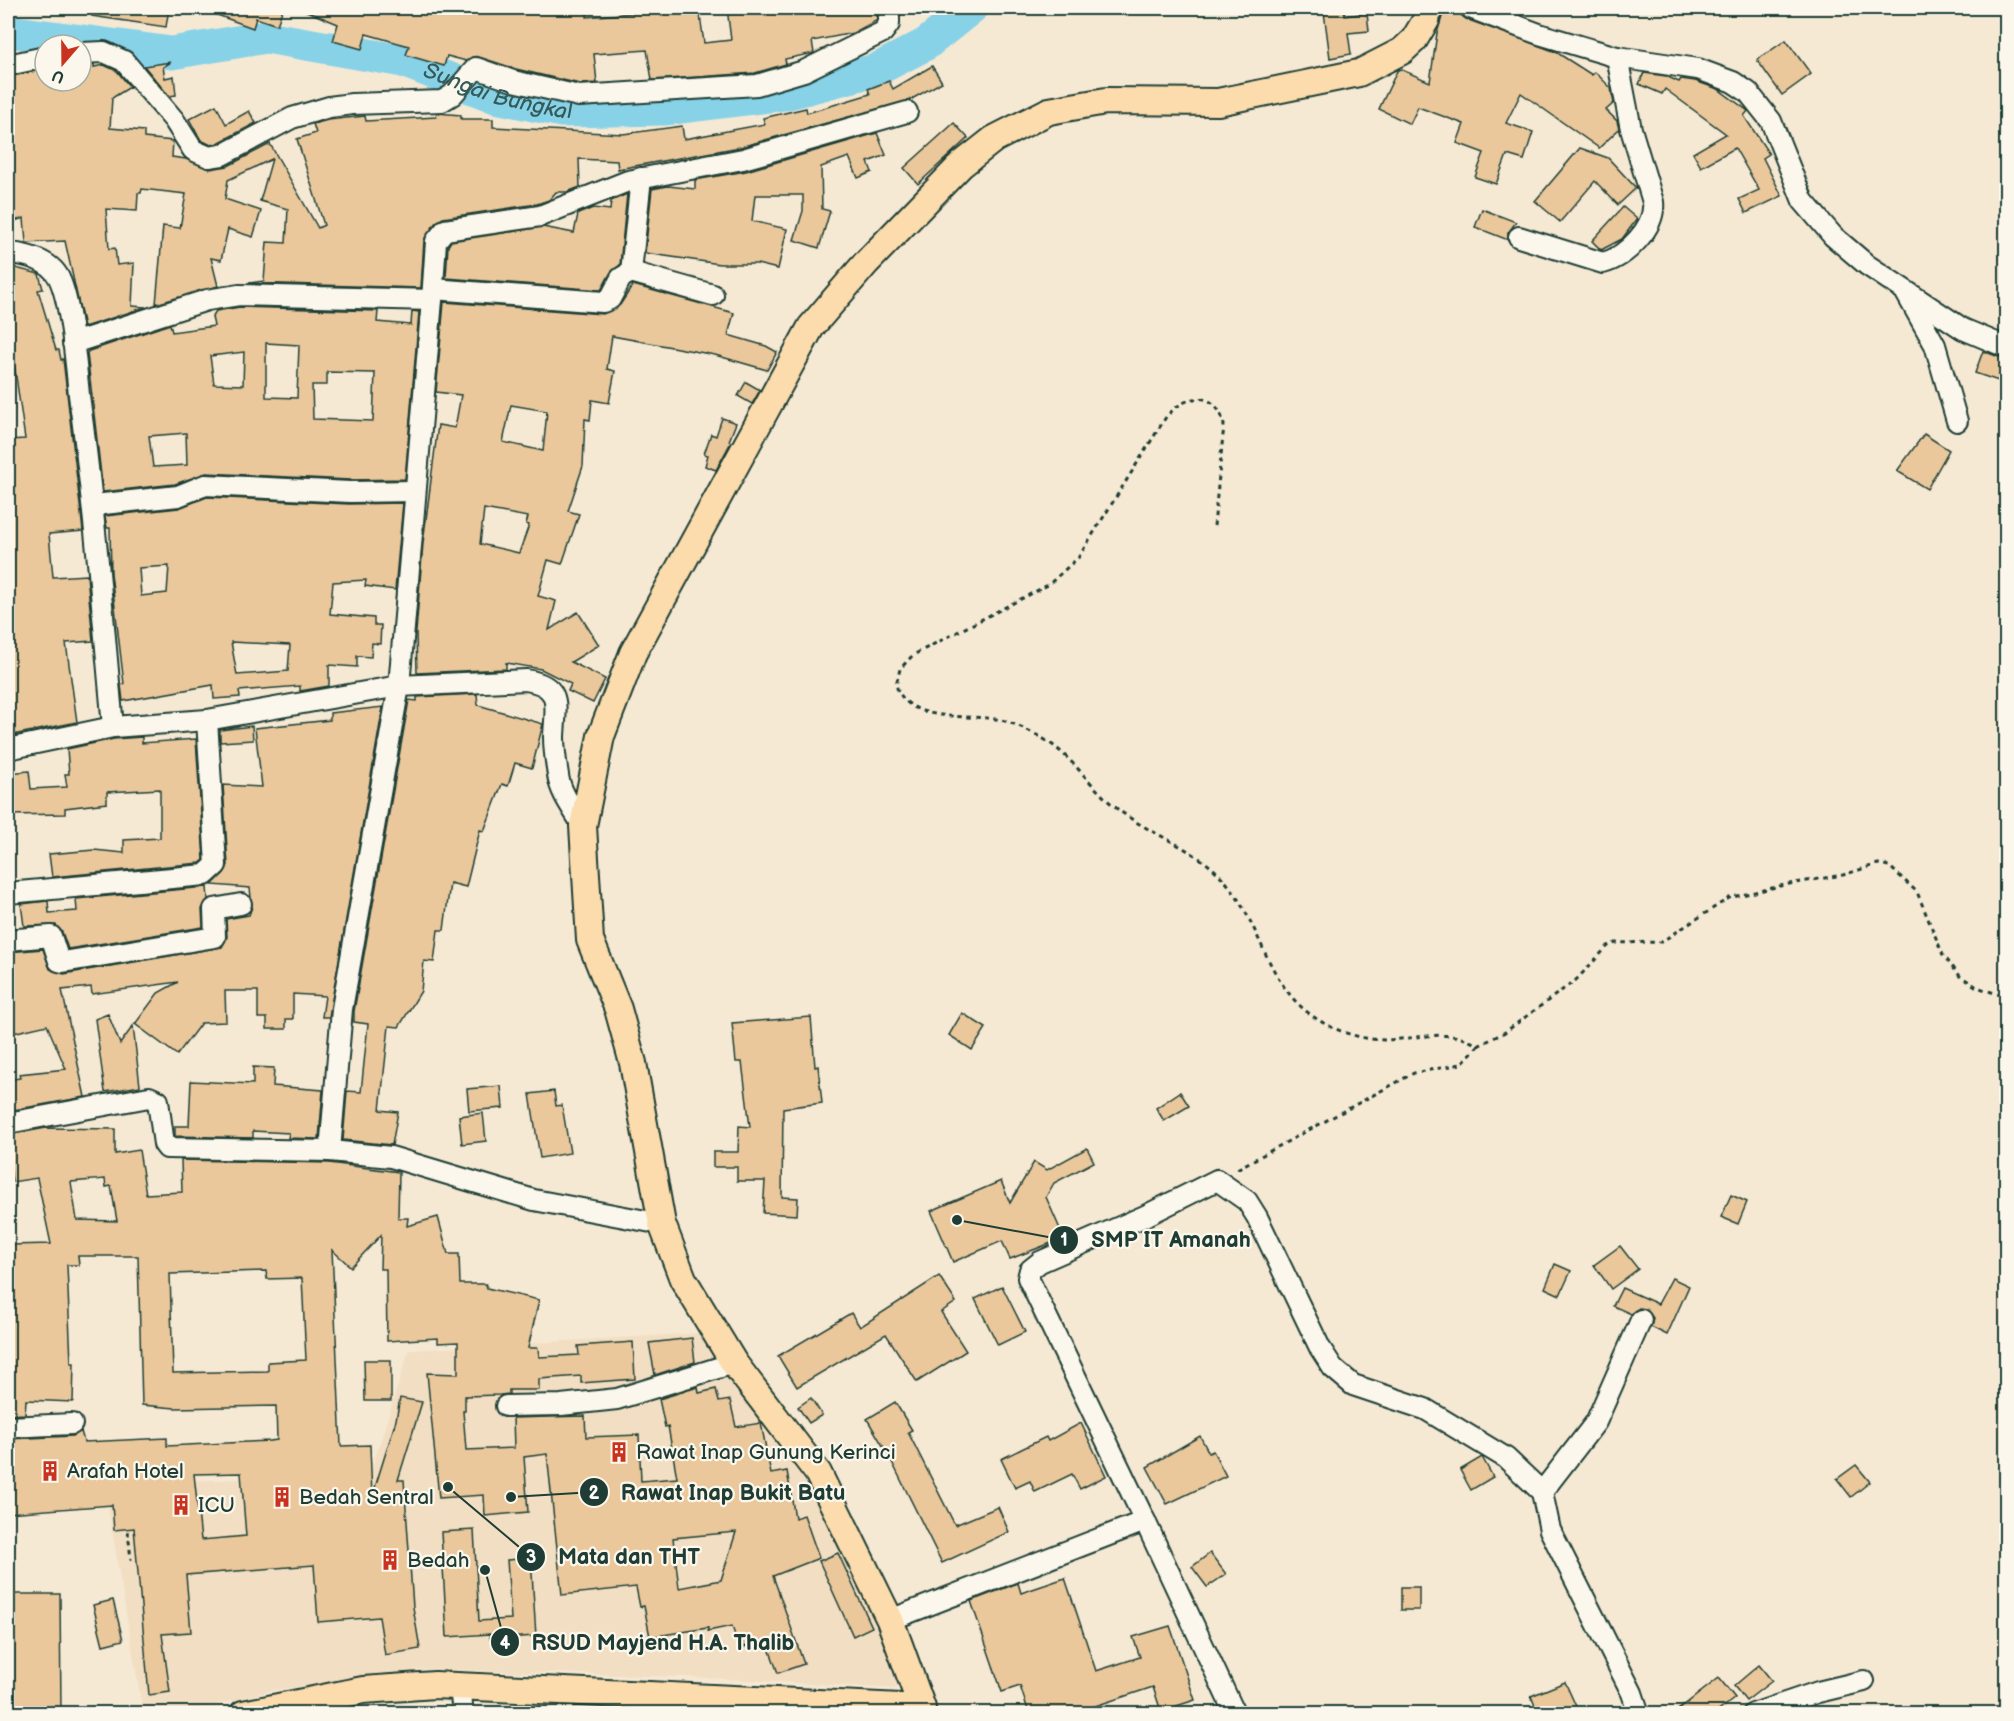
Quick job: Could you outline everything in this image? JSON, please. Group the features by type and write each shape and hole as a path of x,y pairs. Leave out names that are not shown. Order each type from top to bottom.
{"main road":[{"path":"243,1713 363,1690 435,1685 461,1706 924,1711 890,1620 818,1473 734,1363 683,1279 662,1224 633,1063 618,1010 590,940 583,826 601,736 633,653 811,327 866,263 961,165 994,139 1049,111 1106,101 1218,102 1359,73 1402,51 1414,40 1426,20 1429,8"}],"street":[{"path":"93,52 104,52 124,61 174,120 193,150 209,157 222,155 292,118 329,107 369,103 436,103 452,95 474,69 483,69 513,81 579,96 757,85 804,71 883,33 889,24 889,8"},
{"path":"1474,8 1539,34 1617,57 1698,69 1733,82 1748,92 1771,121 1803,201 1833,236 1867,265 1963,328 2007,347"},
{"path":"1519,237 1603,263 1616,258 1649,226 1653,214 1653,202 1631,129 1617,57"},
{"path":"8,65 33,60"},
{"path":"330,1151 342,1009 399,686 436,241 442,232 540,216 618,184 743,159 907,112"},
{"path":"631,272 640,178"},
{"path":"8,253 37,259 58,276 73,343 94,505 113,727"},
{"path":"73,343 207,300 239,295 433,294 603,302 610,299 621,278 631,272 713,295"},
{"path":"1904,290 1935,345 1957,420"},
{"path":"94,505 178,496 204,485 350,492 415,491"},
{"path":"8,749 113,727 207,720 399,686 526,680 542,684 551,690 556,706 554,738 558,776 563,792 583,826"},
{"path":"8,893 205,875 211,872 216,865 207,720"},
{"path":"8,940 51,936 59,961 63,962 215,937 214,909 241,904"},
{"path":"8,1123 149,1097 158,1101 164,1144 167,1148 330,1151 391,1157 534,1200 662,1224"},
{"path":"1235,1713 1028,1278 1030,1270 1040,1262 1145,1216 1217,1180 1247,1201 1257,1217 1320,1348 1333,1368 1353,1385 1425,1409 1506,1458 1542,1492 1550,1530 1632,1693 1639,1713"},
{"path":"1542,1492 1596,1422 1641,1320"},
{"path":"506,1406 561,1405 617,1399 734,1363"},
{"path":"8,1427 72,1424"},
{"path":"890,1620 1145,1521"},
{"path":"1753,1713 1799,1698 1864,1682"}],"path":[{"path":"1214,526 1224,425 1222,414 1208,400 1192,399 1177,404 1166,417 1078,558 1048,585 914,655 906,662 896,678 898,693 909,705 921,710 998,720 1027,729 1047,741 1115,807 1132,820 1188,849 1210,866 1228,884 1244,907 1285,992 1315,1019 1333,1028 1364,1037 1384,1040 1456,1035 1478,1047"},
{"path":"1217,1180 1414,1073 1461,1064 1478,1047 1505,1032 1576,980 1608,946 1616,943 1661,942 1729,898 1789,884 1843,875 1878,864 1889,866 1917,892 1943,955 1960,976 1977,987 2007,997"},
{"path":"128,1531 131,1560"}],"shaded area":[{"path":"700,1333 808,1485 895,1656 896,1689 709,1678 423,1669 270,1691 186,1713 143,1713 104,1484 370,1474 409,1350"}],"building":[{"path":"93,8 169,8 166,27 92,16"},
{"path":"198,8 283,8 277,25 256,18 253,28"},
{"path":"299,8 588,8 587,17 666,10 666,14 699,9 704,43 731,40 727,8 877,8 877,20 853,33 812,41 814,53 785,59 786,64 755,73 652,80 647,50 594,54 597,83 580,84 516,69 479,57 472,57 466,61 447,56 444,66 406,55 409,46 366,34 362,49 333,41 338,24"},
{"path":"1344,9 1345,16 1367,13 1369,31 1348,33 1351,54 1330,58 1324,12"},
{"path":"1444,10 1459,13 1466,19 1556,52 1592,75 1595,72 1611,88 1614,103 1606,110 1617,121 1619,129 1599,148 1521,93 1506,123 1533,132 1524,160 1507,155 1496,184 1475,177 1484,153 1457,143 1464,124 1418,107 1410,124 1379,109 1400,69 1430,82 1437,33"},
{"path":"1786,40 1811,74 1782,95 1757,60"},
{"path":"171,62 163,67 165,78 174,76 176,95 169,96 144,66"},
{"path":"93,64 94,67 104,65 117,71 130,87 112,98 110,128 144,131 144,138 173,141 172,157 186,159 210,169 228,166 270,144 318,228 324,225 297,139 316,133 313,124 328,120 365,116 366,121 436,117 437,113 461,115 461,119 493,119 493,127 623,134 682,126 684,139 765,124 763,118 806,108 807,113 870,94 868,89 889,81 893,89 932,66 942,82 910,100 740,147 618,169 617,161 579,159 580,187 567,192 556,192 549,200 537,204 443,218 436,222 424,240 421,288 249,283 264,281 267,242 286,243 288,209 260,201 272,159 228,180 225,199 261,211 253,237 228,229 221,260 211,258 218,286 156,304 163,226 180,228 186,194 142,189 141,193 138,193 137,211 106,209 109,249 115,248 117,265 134,263 132,306 146,307 84,327 65,241 26,243 24,218 8,223 8,77 33,72 33,93 93,93"},
{"path":"1644,73 1666,76 1679,82 1681,79 1695,81 1718,89 1748,111 1744,116 1769,154 1763,158 1782,196 1746,213 1739,199 1759,190 1735,148 1701,167 1693,153 1726,134 1665,89 1662,94 1639,84"},
{"path":"216,105 226,124 249,111 256,123 211,145 201,140 189,119"},
{"path":"954,123 968,138 918,184 904,168"},
{"path":"877,133 886,155 868,162 872,172 858,178 849,157 821,167 822,209 830,211 819,248 794,240 803,211 803,195 755,195 752,221 787,229 778,269 757,264 720,264 645,253 652,189 668,186 695,189 695,180 746,171"},
{"path":"1580,148 1608,158 1636,188 1618,205 1595,181 1560,222 1535,201"},
{"path":"627,194 620,265 611,272 601,290 446,278 448,246 451,241 543,227 574,233 578,214 593,208 610,210 611,201"},
{"path":"1623,207 1637,219 1622,239 1601,250 1592,241"},
{"path":"1482,209 1516,222 1508,233 1508,240 1475,227"},
{"path":"8,266 39,274 43,289 38,290 56,350 59,350 61,360 63,359 83,531 49,534 53,577 87,575 93,641 66,643 77,722 8,736 8,440 25,439 11,342 8,343"},
{"path":"633,285 734,313 728,335 766,346 777,352 767,370 715,355 612,336 607,369 615,371 609,403 592,400 590,420 585,419 583,466 568,511 579,514 562,564 548,560 538,596 556,601 549,630 578,612 599,645 571,662 605,679 593,703 568,691 571,684 541,669 506,663 506,669 417,673 416,632 423,543 438,425 455,428 461,395 436,392 444,302 603,314 620,305","holes":["511,405 547,411 543,451 503,442","484,509 528,517 526,524 529,525 519,553 480,544"]},
{"path":"240,307 378,311 377,322 411,325 412,311 419,312 405,479 350,480 206,473 175,484 103,492 87,353 170,324 172,332 214,326 212,317 216,311","holes":["266,343 299,345 297,398 266,397","244,352 243,385 214,384 210,356","327,372 375,373 373,421 313,419 312,385 327,385","186,433 187,465 153,467 149,436"]},
{"path":"1983,351 2007,360 2007,384 1975,373"},
{"path":"746,382 760,390 752,404 738,396"},
{"path":"722,418 736,423 729,441 731,442 716,470 705,466 708,455 704,454 711,434 716,436"},
{"path":"1924,434 1949,450 1927,489 1897,471"},
{"path":"207,497 349,504 403,503 395,590 365,586 366,580 333,582 330,614 374,618 374,625 381,625 380,644 372,643 371,657 357,656 357,667 329,665 329,686 300,691 300,686 239,691 240,697 214,699 213,685 123,701 121,685 124,684 111,573 110,528 107,528 105,516 179,508","holes":["169,566 167,593 141,596 139,568","231,642 290,645 288,671 237,675"]},
{"path":"477,694 478,705 543,724 532,768 515,763 508,786 502,784 484,831 480,830 466,887 450,883 444,930 438,930 434,962 424,961 421,991 399,1027 389,1026 380,1110 398,1112 392,1145 343,1140 347,1091 361,1092 368,1024 354,1022 354,1011 409,700 417,701 417,697"},
{"path":"383,707 329,1017 322,1017 325,996 293,994 293,1019 286,1019 286,1029 267,1029 267,1018 258,1018 258,991 225,991 226,1022 201,1023 177,1055 135,1024 158,993 178,982 92,994 91,987 62,990 85,1097 8,1111 8,1080 20,1078 19,1074 66,1069 47,1025 8,1034 8,952 43,949 50,969 64,974 222,947 227,937 226,919 249,915 252,907 250,888 212,885 224,873 228,865 223,785 262,787 255,728 330,720 330,713"},
{"path":"252,726 253,740 220,742 220,730"},
{"path":"142,737 142,743 196,739 204,860 200,863 52,877 49,854 94,850 124,853 124,840 160,838 160,789 107,792 107,803 65,808 65,814 8,815 8,773 29,771 31,789 67,787 65,774 69,774 67,749 114,739"},
{"path":"207,887 208,899 202,909 203,927 68,949 62,932 56,925 24,926 21,904 48,901 49,913 77,911 76,899"},
{"path":"962,1013 986,1028 972,1050 949,1035"},
{"path":"108,1014 120,1044 133,1026 140,1086 105,1092 95,1019"},
{"path":"811,1017 815,1067 818,1066 822,1103 783,1108 782,1197 798,1198 797,1215 763,1213 765,1181 737,1181 737,1167 713,1167 713,1152 738,1152 739,1126 750,1127 742,1062 736,1062 732,1023"},
{"path":"253,1067 274,1068 273,1086 323,1090 319,1139 288,1138 289,1133 253,1131 253,1138 175,1136 175,1126 189,1126 191,1081 253,1084"},
{"path":"501,1086 503,1108 469,1111 467,1089"},
{"path":"554,1091 556,1106 562,1105 570,1153 540,1158 530,1094"},
{"path":"1180,1092 1189,1106 1164,1121 1156,1108"},
{"path":"483,1113 486,1141 462,1144 459,1116"},
{"path":"46,1128 115,1129 115,1154 139,1150 146,1194 182,1192 181,1160 329,1163 399,1172 398,1218 408,1218 407,1226 438,1217 448,1254 459,1254 460,1284 486,1284 487,1288 539,1300 528,1348 538,1348 539,1357 579,1355 578,1346 633,1342 635,1379 581,1383 581,1376 539,1379 539,1390 509,1390 509,1394 465,1396 465,1411 463,1411 466,1450 514,1448 513,1418 585,1416 586,1437 639,1435 641,1481 677,1478 668,1426 665,1427 659,1399 698,1387 699,1393 716,1389 719,1402 730,1400 736,1427 761,1423 771,1474 787,1471 795,1518 804,1515 819,1558 773,1576 804,1664 778,1673 766,1640 744,1647 742,1641 737,1642 732,1626 650,1637 644,1606 640,1607 636,1587 562,1595 547,1454 524,1457 528,1512 485,1516 484,1495 439,1498 427,1373 458,1374 458,1342 438,1343 438,1338 387,1341 386,1269 380,1269 381,1235 351,1267 332,1250 341,1446 370,1445 372,1497 396,1420 400,1398 422,1402 398,1480 404,1480 413,1607 420,1649 385,1655 379,1617 318,1622 314,1565 186,1575 191,1632 162,1634 170,1692 149,1695 134,1528 114,1530 112,1505 8,1513 8,1439 73,1436 81,1431 84,1442 167,1438 167,1446 270,1441 277,1440 276,1406 175,1408 142,1405 138,1256 78,1256 79,1265 67,1265 71,1363 74,1363 73,1402 26,1400 25,1414 8,1415 8,1245 51,1244 37,1178 12,1182 10,1166 8,1167 8,1135","holes":["105,1179 106,1187 111,1186 117,1221 77,1220 71,1182","266,1271 267,1279 302,1278 306,1360 268,1362 268,1371 173,1373 170,1274","241,1473 246,1536 201,1540 194,1474","736,1532 721,1580 679,1588 673,1538"]},
{"path":"1087,1148 1094,1162 1054,1183 1046,1197 1064,1238 1010,1259 1002,1241 953,1262 931,1211 1001,1181 1010,1203 1034,1162 1047,1170"},
{"path":"1731,1195 1747,1202 1738,1224 1721,1217"},
{"path":"1620,1246 1638,1269 1611,1289 1594,1265"},
{"path":"1555,1264 1571,1271 1560,1295 1545,1288"},
{"path":"939,1276 956,1302 941,1312 966,1351 917,1382 886,1334 797,1387 778,1356 851,1313 860,1327"},
{"path":"1672,1278 1689,1286 1667,1335 1651,1327 1653,1318 1646,1309 1639,1308 1631,1314 1613,1306 1622,1288 1658,1304"},
{"path":"1002,1286 1025,1332 998,1345 975,1299"},
{"path":"692,1338 695,1362 655,1375 649,1343"},
{"path":"364,1360 391,1360 391,1401 365,1401"},
{"path":"811,1398 822,1415 809,1423 798,1407"},
{"path":"895,1402 912,1430 908,1432 955,1525 998,1507 1009,1532 942,1563 888,1454 867,1419"},
{"path":"1081,1423 1106,1476 1080,1489 1072,1474 1035,1492 1030,1481 1015,1488 1001,1459 1046,1437 1048,1441"},
{"path":"1200,1436 1209,1453 1213,1451 1226,1476 1167,1504 1147,1467"},
{"path":"1482,1457 1493,1477 1471,1490 1460,1470"},
{"path":"1856,1465 1870,1482 1851,1497 1837,1479"},
{"path":"474,1530 479,1621 511,1619 507,1560 531,1558 536,1636 490,1639 490,1634 447,1637 441,1532"},
{"path":"838,1553 872,1627 853,1636 819,1561"},
{"path":"1210,1553 1226,1574 1207,1587 1192,1567"},
{"path":"1065,1578 1096,1671 1140,1657 1133,1637 1170,1626 1195,1700 1161,1711 1153,1687 1074,1713 1029,1713 1020,1686 1002,1692 971,1601 1018,1583 1021,1593"},
{"path":"1401,1587 1419,1587 1419,1610 1401,1610"},
{"path":"14,1594 60,1594 61,1713 14,1713"},
{"path":"113,1600 123,1640 103,1645 93,1605"},
{"path":"1759,1665 1772,1681 1746,1701 1734,1686"},
{"path":"1719,1678 1735,1698 1716,1713 1674,1713"},
{"path":"1565,1682 1579,1713 1538,1713 1531,1696"}],"waterway":[{"name":"Sungai Bungkal","path":"8,31 172,53 266,37 403,61 496,97 562,111 666,109 785,94 876,70 926,44 971,8"}],"place":[{"name":"SMP IT Amanah","path":"957,1220"},
{"name":"Rawat Inap Gunung Kerinci","path":"619,1452"},
{"name":"Arafah Hotel","path":"50,1471"},
{"name":"Mata dan THT","path":"448,1487"},
{"name":"Bedah Sentral","path":"282,1497"},
{"name":"Rawat Inap Bukit Batu","path":"511,1497"},
{"name":"ICU","path":"181,1505"},
{"name":"Bedah","path":"390,1560"},
{"name":"RSUD Mayjend H.A. Thalib","path":"485,1570"}]}
